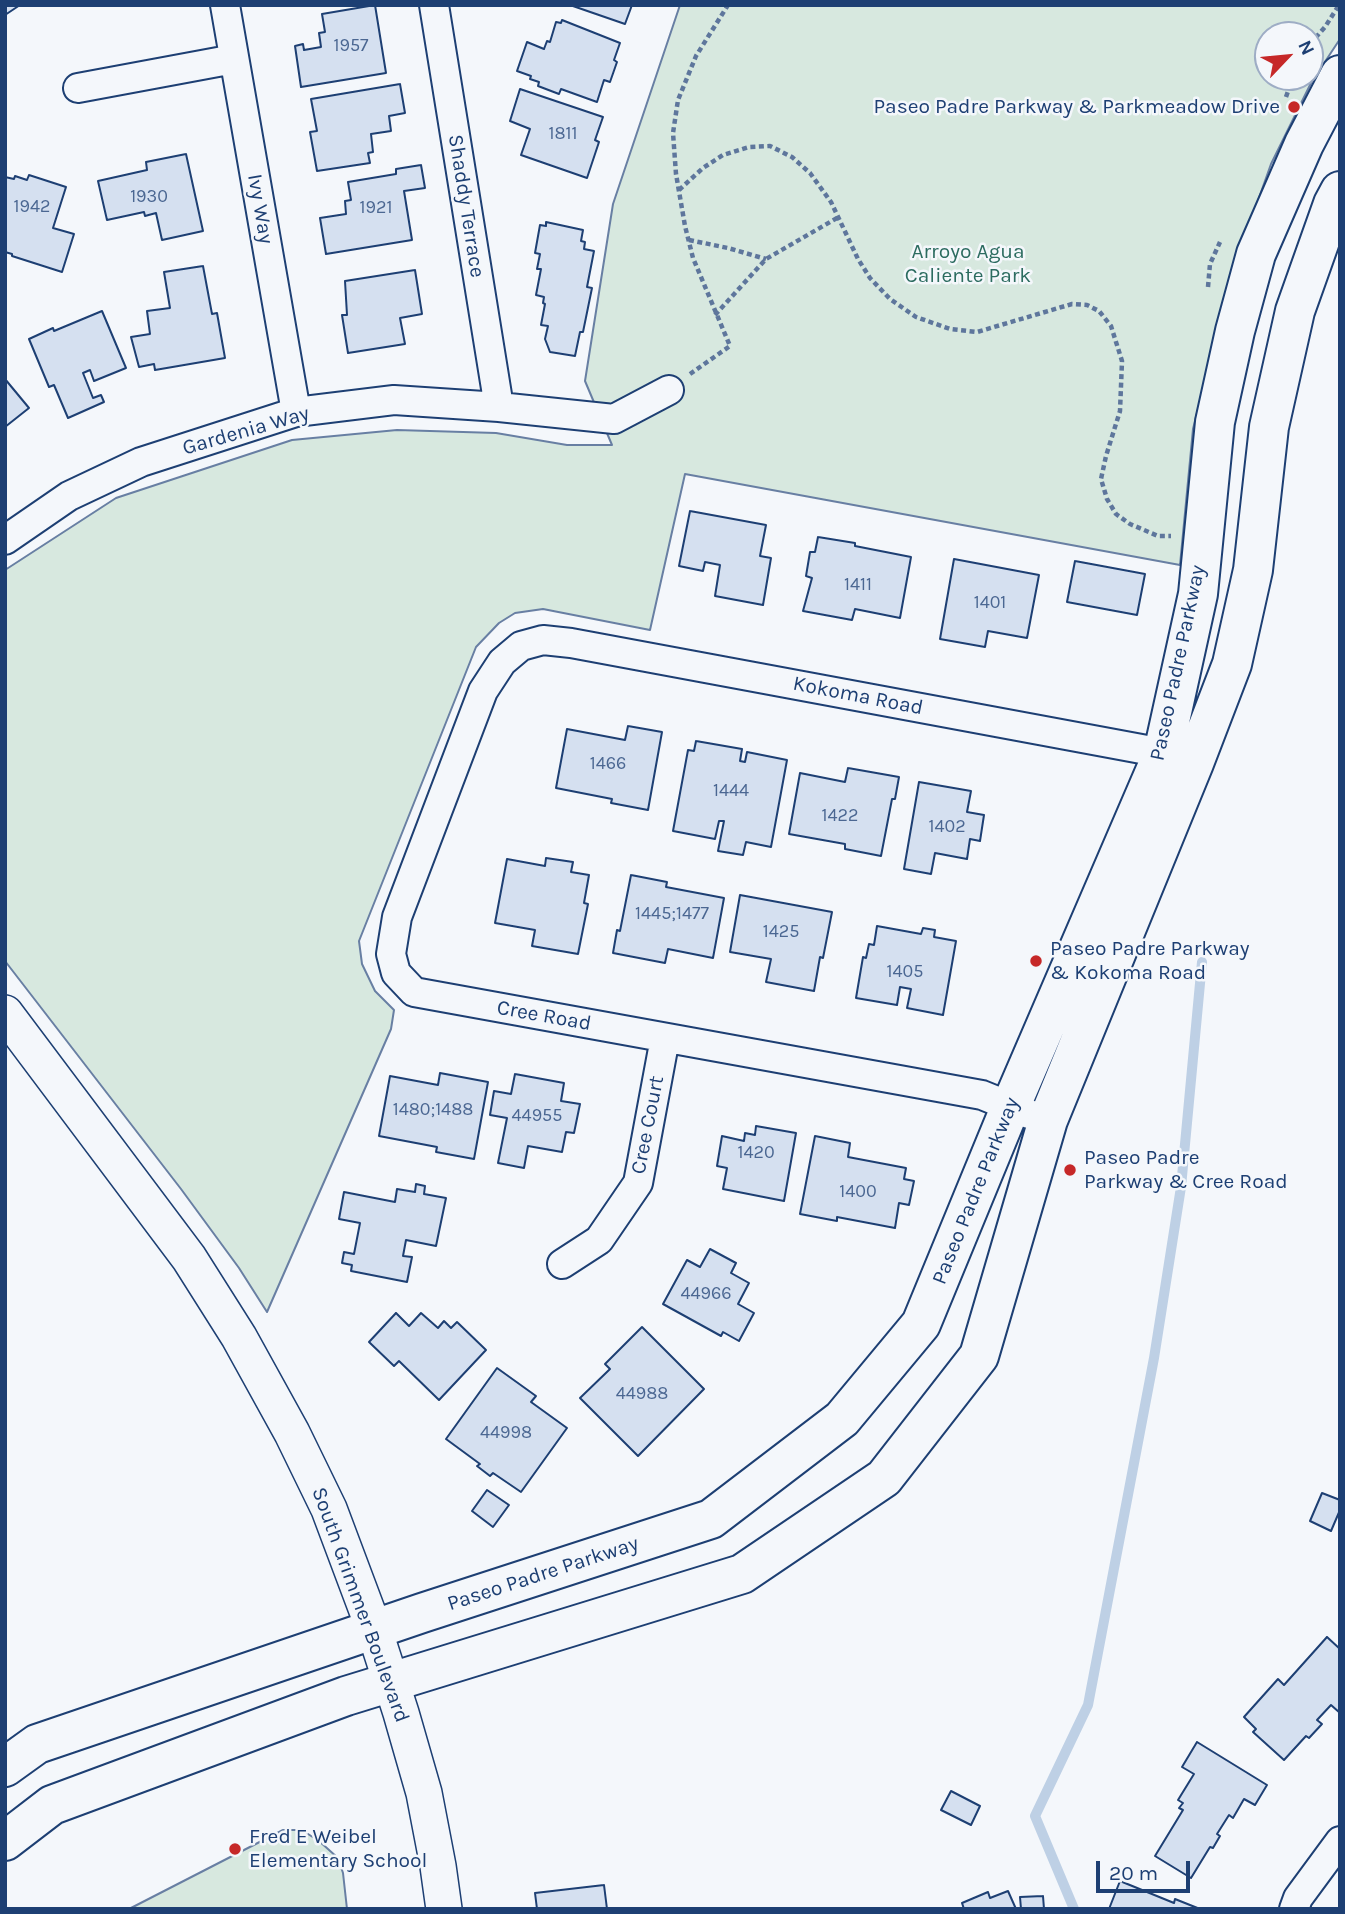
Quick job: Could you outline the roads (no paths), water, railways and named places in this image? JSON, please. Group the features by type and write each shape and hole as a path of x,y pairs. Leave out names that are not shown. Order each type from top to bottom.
{"main road":[{"name":"Paseo Padre Parkway","path":"5,1841 52,1805 391,1681 742,1574 884,1478 979,1356 1048,1120 1179,758 1215,422 1256,254 1304,144 1340,75"},
{"name":"Paseo Padre Parkway","path":"5,1767 37,1744 374,1629 711,1520 842,1419 921,1324 1010,1108 1179,758 1232,664 1253,570 1269,427 1295,311 1340,191"}],"street":[{"name":"Ivy Way","path":"225,5 296,412"},
{"name":"Shaddy Terrace","path":"434,5 499,407"},
{"path":"78,88 234,59"},
{"name":"Gardenia Way","path":"5,541 69,496 142,463 296,412 394,400 614,419 669,390"},
{"name":"Kokoma Road","path":"521,646 543,640 571,643 1179,758"},
{"name":"Cree Road","path":"521,646 502,662 483,691 397,917 391,954 396,973 414,992 982,1095 1010,1108 1048,1120"},
{"name":"South Grimmer Boulevard","path":"5,1013 189,1258 239,1337 292,1433 329,1509 391,1681 424,1793 444,1909"},
{"name":"Cree Court","path":"562,1264 599,1240 638,1183 665,1038"},
{"path":"1294,1909 1298,1898 1340,1841"}],"waterway":[{"path":"1074,1909 1035,1816 1088,1705 1154,1358 1181,1187 1202,962"}],"place":[{"name":"Paseo Padre Parkway & Parkmeadow Drive","path":"1294,107"},
{"name":"Paseo Padre Parkway & Kokoma Road","path":"1036,961"},
{"name":"Paseo Padre Parkway & Cree Road","path":"1070,1170"},
{"name":"Fred E Weibel Elementary School","path":"235,1849"}],"park label":[{"name":"Arroyo Agua Caliente Park","path":"968,264"}]}
